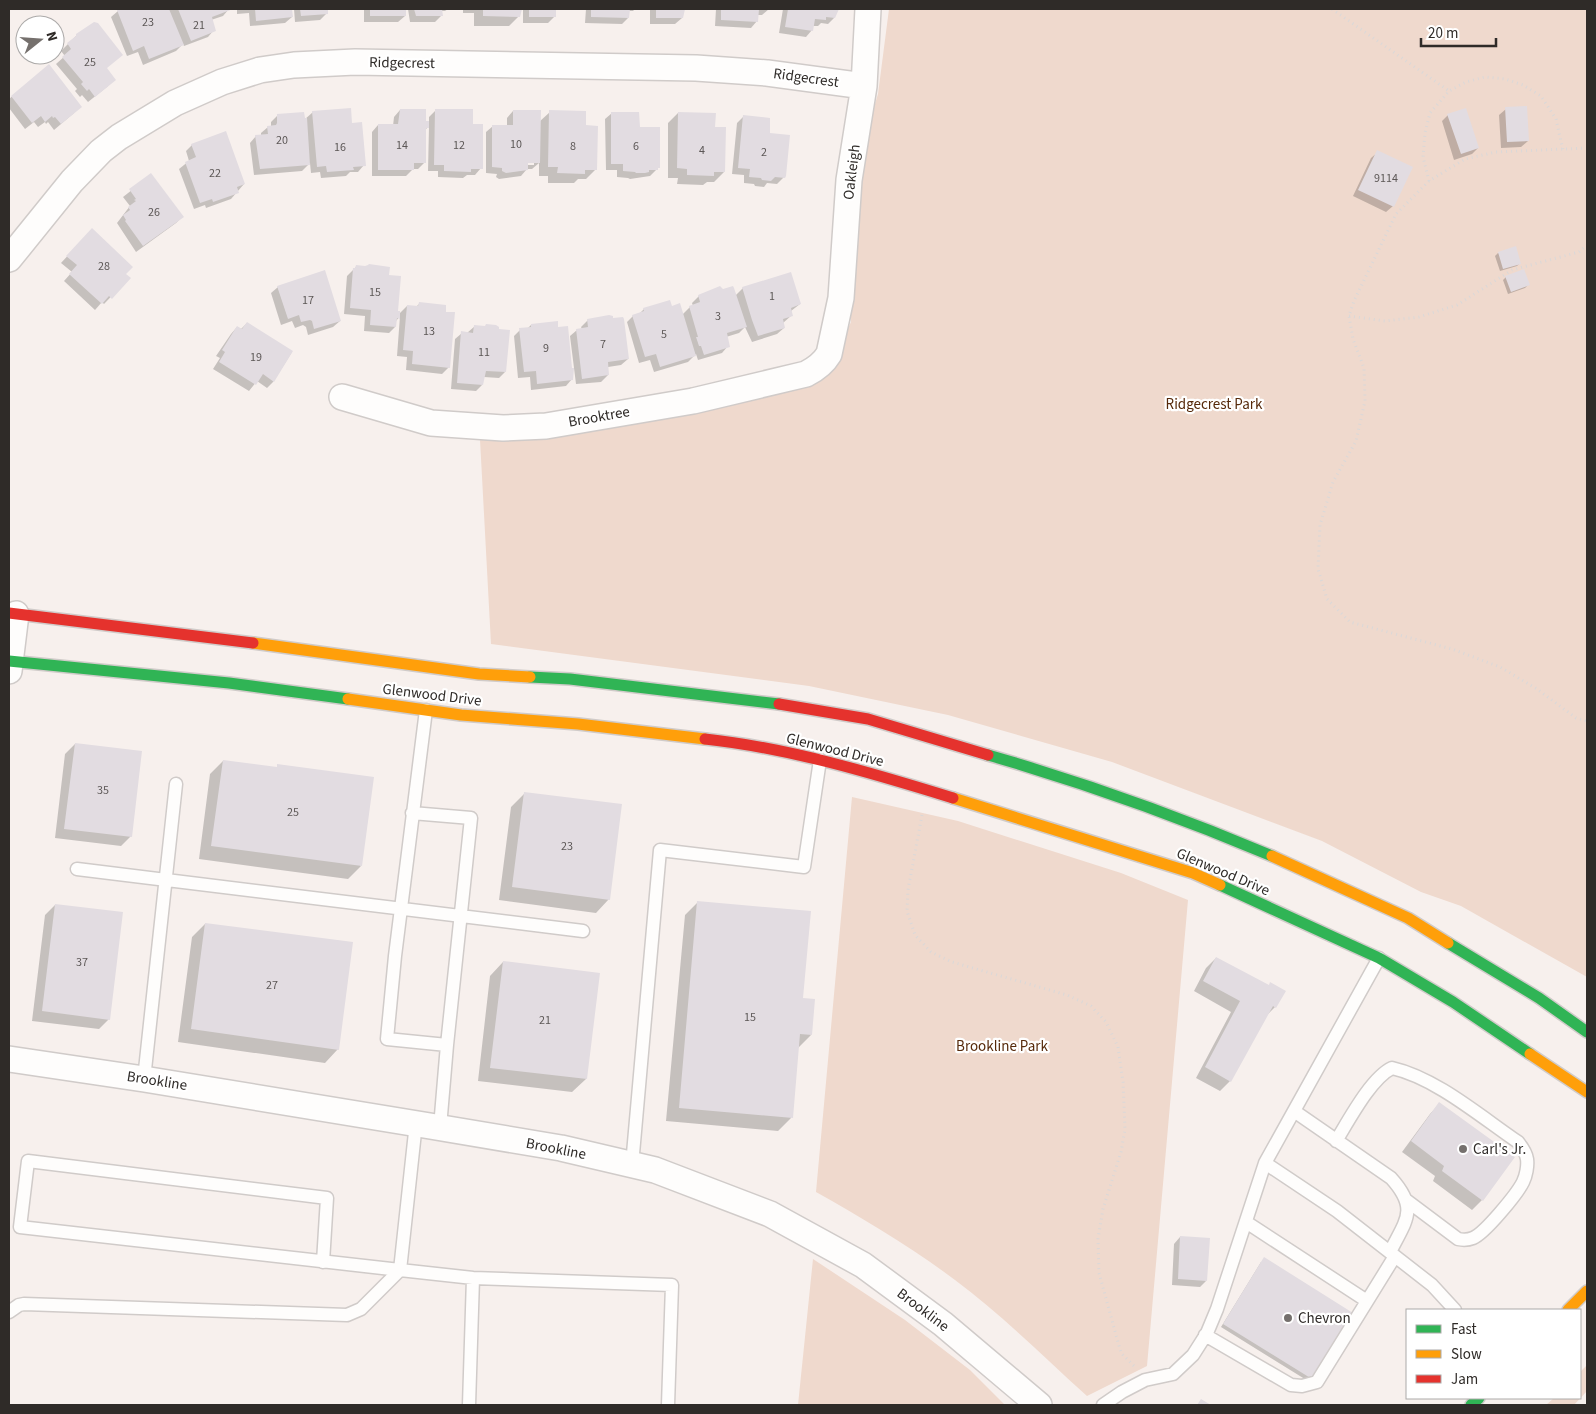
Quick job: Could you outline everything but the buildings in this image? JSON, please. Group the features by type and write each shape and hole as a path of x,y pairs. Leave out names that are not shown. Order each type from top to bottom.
{"main road":[{"name":"Glenwood Drive","path":"12,614 212,637 479,674 570,678 754,700 868,719 1006,760 1100,791 1210,830 1312,873 1408,918 1539,998 1587,1032"},
{"name":"Glenwood Drive","path":"9,664 229,683 461,715 578,724 733,742 820,760 926,790 1194,873 1379,958 1453,1002 1587,1092"},
{"path":"1569,1309 1587,1291"}],"street":[{"name":"Oakleigh","path":"833,335 841,298 849,180 864,86 868,9"},
{"name":"Ridgecrest","path":"9,259 72,181 101,151 119,137 175,103 222,82 260,70 294,65 355,62 696,68 767,73 864,86"},
{"name":"Brooktree","path":"342,397 431,423 503,428 546,426 693,401 806,374 825,362 829,354 833,335"},
{"path":"9,664 12,614"},
{"name":"Brookline","path":"9,1059 416,1123 561,1148 655,1170 770,1214 862,1265 943,1324 1038,1405"}],"lane":[{"path":"426,710 412,813 387,1039 448,1046"},
{"path":"632,1165 660,850 804,867 820,760"},
{"path":"144,1079 176,784"},
{"path":"412,813 471,818 440,1128"},
{"path":"77,869 582,931"},
{"path":"1103,1405 1145,1380 1173,1374 1193,1355 1217,1309 1265,1163 1379,958"},
{"path":"1336,1140 1374,1082 1385,1071 1392,1068 1414,1074 1444,1091 1518,1142 1525,1150 1528,1159 1524,1180 1517,1192 1486,1228 1474,1238 1458,1239 1406,1200"},
{"path":"1205,1335 1291,1385 1302,1386 1317,1382 1367,1301 1392,1254 1408,1214 1403,1191 1390,1178 1294,1111"},
{"path":"9,1312 24,1304 347,1315 361,1309 400,1270 416,1123"},
{"path":"323,1262 327,1198 28,1161 20,1227 323,1262 473,1278 672,1285 668,1405"},
{"path":"1265,1163 1337,1211 1432,1285 1454,1309"},
{"path":"1246,1222 1367,1301"},
{"path":"469,1405 473,1278"}],"path":[{"path":"1332,9 1449,91"},
{"path":"1429,181 1423,157 1425,133 1430,113 1449,91 1466,82 1485,77 1505,79 1523,85 1541,96 1556,119 1563,150"},
{"path":"1587,148 1496,152 1465,159 1429,181 1396,214 1372,260 1349,316 1353,339 1364,368 1365,401 1356,441 1333,482 1320,525 1318,569 1327,598 1350,622 1452,649 1500,667 1537,689 1576,718 1587,721"},
{"path":"1349,316 1385,320 1419,318 1457,305 1512,270 1579,252 1587,245"},
{"path":"926,790 908,890 907,912 914,935 931,952 952,962 1067,995 1091,1006 1106,1022 1118,1047 1124,1082 1125,1129 1121,1152 1103,1209 1098,1239 1100,1274 1121,1353 1133,1364 1145,1380"}],"green space":[{"name":"Ridgecrest Park","path":"889,9 1587,9 1587,977 1461,906 1421,892 1322,841 1112,762 948,715 809,686 491,644 479,421 596,413 773,374 838,349 851,322 846,286 860,153 878,94"},
{"name":"Brookline Park","path":"852,797 958,821 1121,873 1188,900 1147,1366 1087,1396 1006,1322 955,1280 887,1234 816,1192"},
{"path":"813,1259 905,1320 970,1370 1005,1405 798,1405"},
{"path":"1587,1365 1587,1391 1581,1397 1581,1371"},
{"path":"1553,1399 1580,1399 1574,1405 1546,1405"}],"traffic: fast":[{"path":"9,661 229,683 348,699"},
{"path":"530,677 570,679 779,704"},
{"path":"988,755 1132,801 1272,856"},
{"path":"1220,885 1379,958 1453,1002 1530,1054"},
{"path":"1448,943 1539,998 1587,1032"},
{"path":"1471,1405 1478,1399"}],"traffic: slow":[{"path":"253,643 479,674 530,677"},
{"path":"348,699 461,715 578,724 705,739"},
{"path":"953,798 1193,873 1220,885"},
{"path":"1272,856 1408,918 1448,943"},
{"path":"1530,1054 1587,1092"},
{"path":"1569,1309 1587,1291"}],"traffic: jam":[{"path":"9,613 253,643"},
{"path":"779,704 868,719 988,755"},
{"path":"705,739 736,743 830,762 953,798"}],"place":[{"name":"Carl's Jr.","path":"1463,1149"},
{"name":"Chevron","path":"1288,1318"}]}
